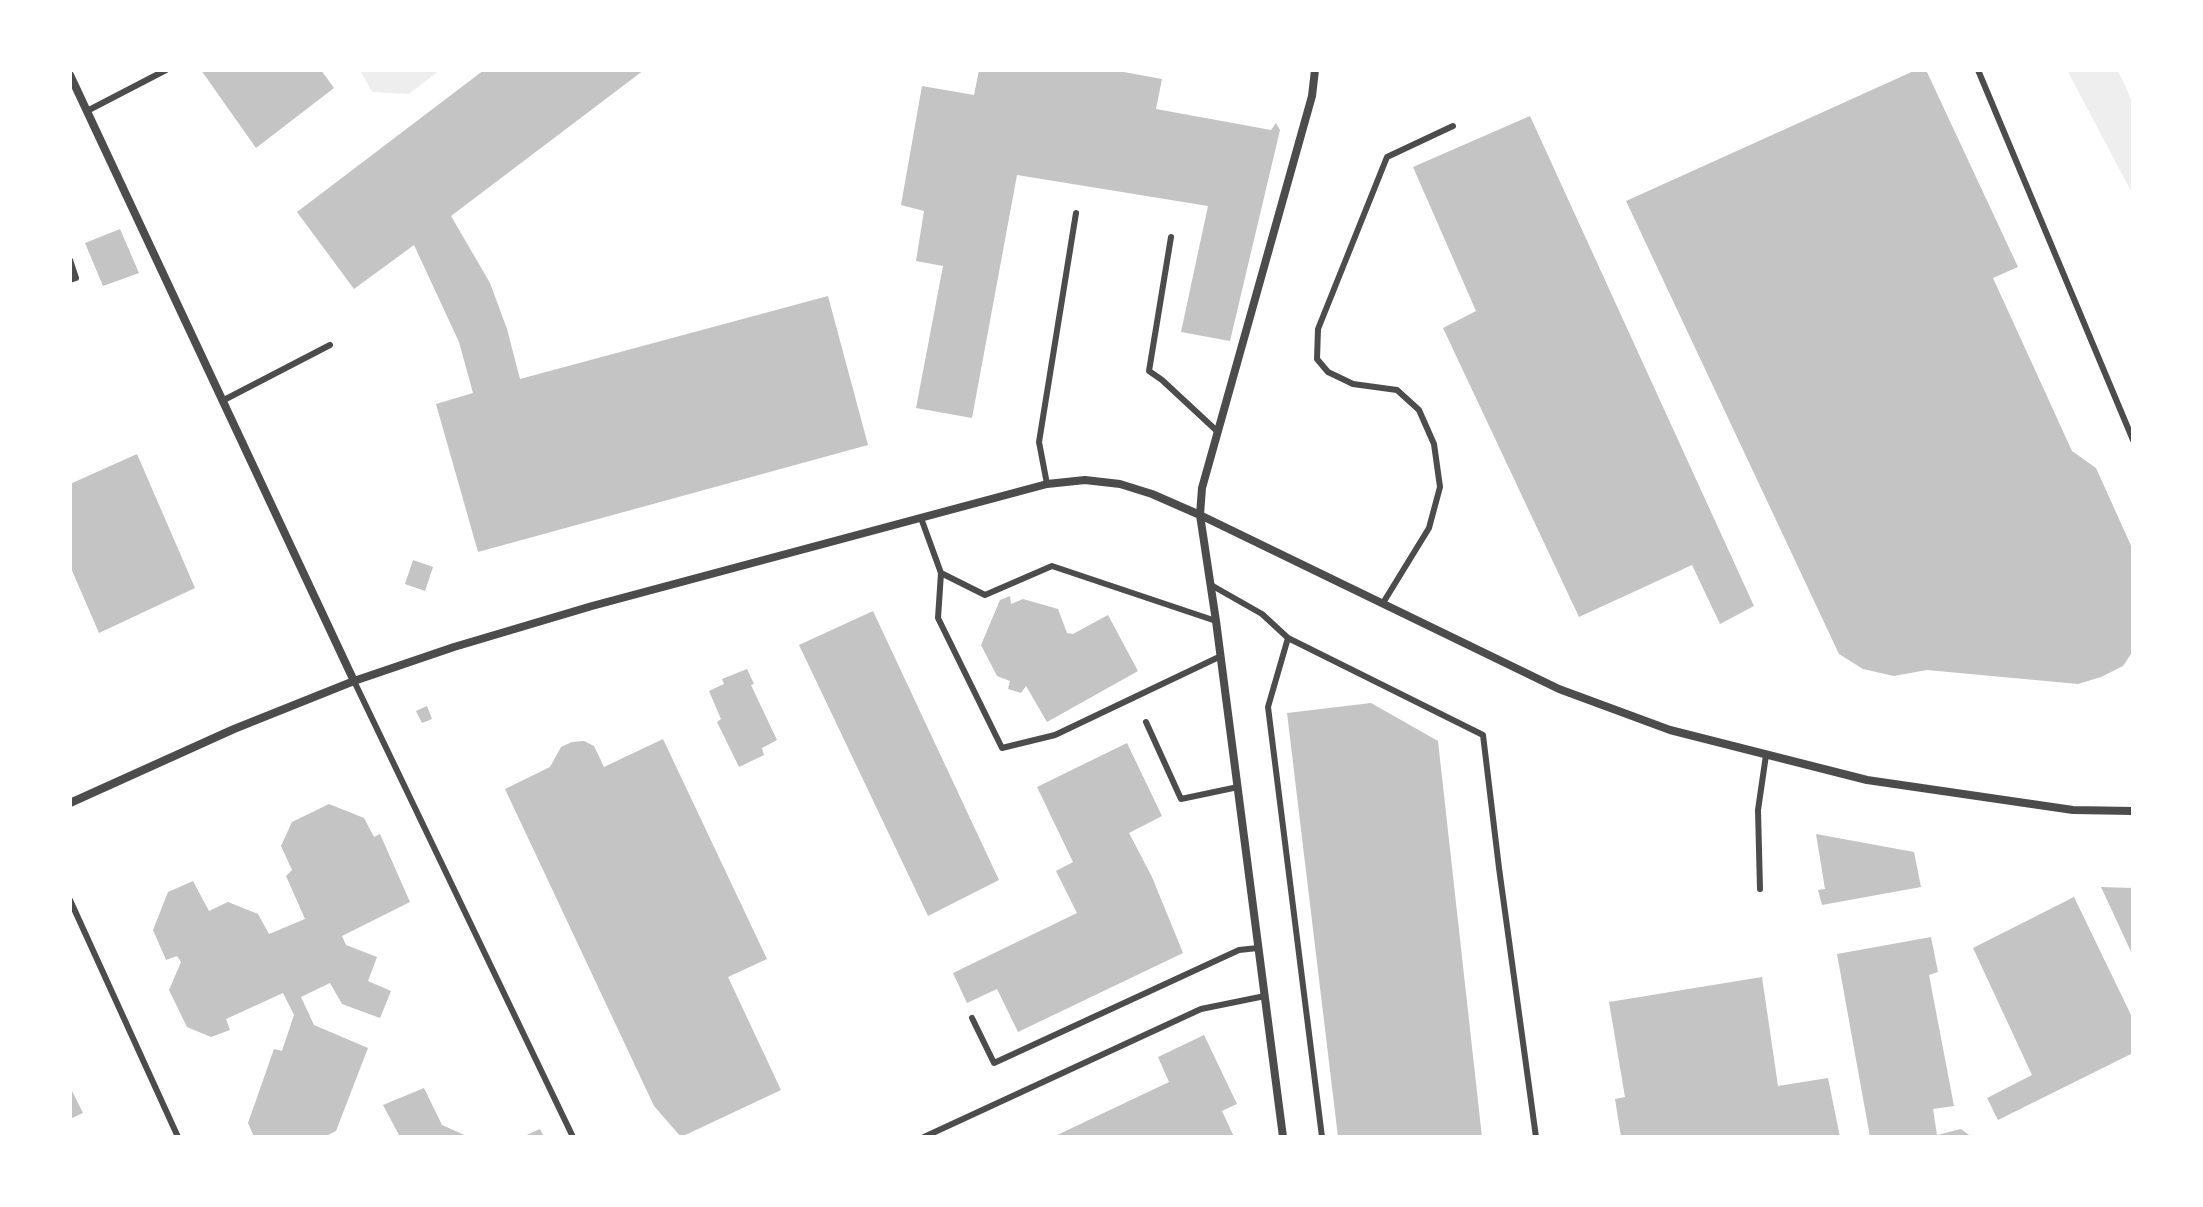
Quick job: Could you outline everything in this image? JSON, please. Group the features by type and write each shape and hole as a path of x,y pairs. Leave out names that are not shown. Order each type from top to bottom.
{"street":[{"path":"1283,1137 1200,515 1202,488 1312,96 1315,70"},
{"path":"70,75 354,681"},
{"path":"70,803 234,729 354,681 454,647 577,610 1047,484 1085,480 1120,484 1152,494 1559,689 1670,730 1867,780 2073,810 2133,811"}],"lane":[{"path":"87,111 166,70"},
{"path":"1978,70 2133,440"},
{"path":"1383,603 1429,528 1440,487 1434,444 1419,410 1397,390 1353,384 1328,372 1317,359 1318,329 1387,157 1453,126"},
{"path":"1047,484 1039,442 1076,213"},
{"path":"1171,237 1149,371 1218,432"},
{"path":"70,260 76,278 70,280"},
{"path":"222,401 330,345"},
{"path":"921,518 941,573 938,618 1002,748 1055,735 1221,656"},
{"path":"941,573 985,595 1052,566 1216,621"},
{"path":"1211,585 1262,614 1288,638 1483,735 1536,1137"},
{"path":"1288,638 1268,707 1322,1137"},
{"path":"354,681 573,1137"},
{"path":"1146,722 1181,799 1238,787"},
{"path":"1760,889 1758,810 1766,755"},
{"path":"70,900 178,1137"},
{"path":"972,1018 994,1063 1239,950 1258,948"},
{"path":"924,1137 1201,1009 1265,996"}],"shaded area":[{"path":"360,70 440,70 409,94 372,92"},
{"path":"2067,70 2118,70 2133,104 2133,195"}],"building":[{"path":"201,70 321,70 334,88 256,148"},
{"path":"484,70 644,70 451,216 490,283 507,329 520,379 828,296 868,445 478,552 436,404 473,393 459,342 414,245 354,289 297,212"},
{"path":"979,70 1113,70 1162,79 1156,109 1271,130 1276,123 1280,130 1230,341 1181,332 1208,206 1017,175 972,418 916,408 943,266 916,261 924,211 901,205 922,86 974,95"},
{"path":"1916,70 1926,70 2018,267 1993,278 2072,451 2096,468 2133,550 2133,651 2123,666 2078,684 1927,670 1894,676 1863,669 1839,654 1626,201"},
{"path":"1530,116 1754,606 1720,624 1692,565 1579,617 1443,328 1476,311 1413,167"},
{"path":"120,229 139,273 103,286 85,243"},
{"path":"137,454 195,588 99,633 70,566 70,484"},
{"path":"413,560 433,567 425,591 405,584"},
{"path":"1010,596 1011,604 1023,599 1058,609 1067,633 1073,634 1108,615 1138,671 1047,722 1026,686 1021,693 1008,689 1010,681 997,676 981,645 1000,600"},
{"path":"873,611 999,880 928,916 799,645"},
{"path":"747,669 754,684 751,685 777,740 762,748 764,755 739,767 717,722 721,719 709,691 724,684 722,679"},
{"path":"1371,703 1438,741 1482,1137 1338,1137 1287,713"},
{"path":"427,706 432,719 422,723 416,711"},
{"path":"663,739 767,959 728,977 781,1090 681,1137 654,1106 505,789 550,767 561,747 572,742 584,741 594,746 604,767"},
{"path":"1127,743 1162,816 1129,833 1152,877 1183,953 1018,1032 997,989 967,1003 953,973 1077,913 1056,871 1073,862 1037,787"},
{"path":"329,804 364,818 374,837 380,834 410,902 342,936 346,945 377,957 368,981 391,991 380,1018 342,1004 330,983 301,997 314,1025 368,1048 336,1131 324,1137 254,1137 248,1123 274,1049 282,1051 294,1015 283,993 226,1019 230,1030 211,1037 187,1027 169,990 181,962 177,956 166,960 153,930 168,892 193,881 209,911 228,902 258,914 269,934 305,919 286,876 292,870 281,846 292,822"},
{"path":"1816,834 1914,852 1921,887 1822,905 1818,890 1825,889"},
{"path":"2101,887 2133,888 2133,956"},
{"path":"2074,897 2133,1019 2133,1053 1998,1120 1987,1098 2032,1075 1973,948"},
{"path":"1931,937 1938,972 1929,975 1954,1106 1933,1109 1937,1135 1961,1129 1972,1137 1870,1137 1837,954"},
{"path":"1762,977 1778,1086 1828,1078 1840,1137 1621,1137 1615,1099 1625,1097 1609,1002"},
{"path":"1204,1035 1237,1104 1222,1111 1234,1137 1053,1137 1169,1082 1158,1057"},
{"path":"70,1087 83,1113 70,1119"},
{"path":"424,1088 442,1125 469,1137 400,1137 383,1105"},
{"path":"540,1129 544,1137 522,1137"}]}
